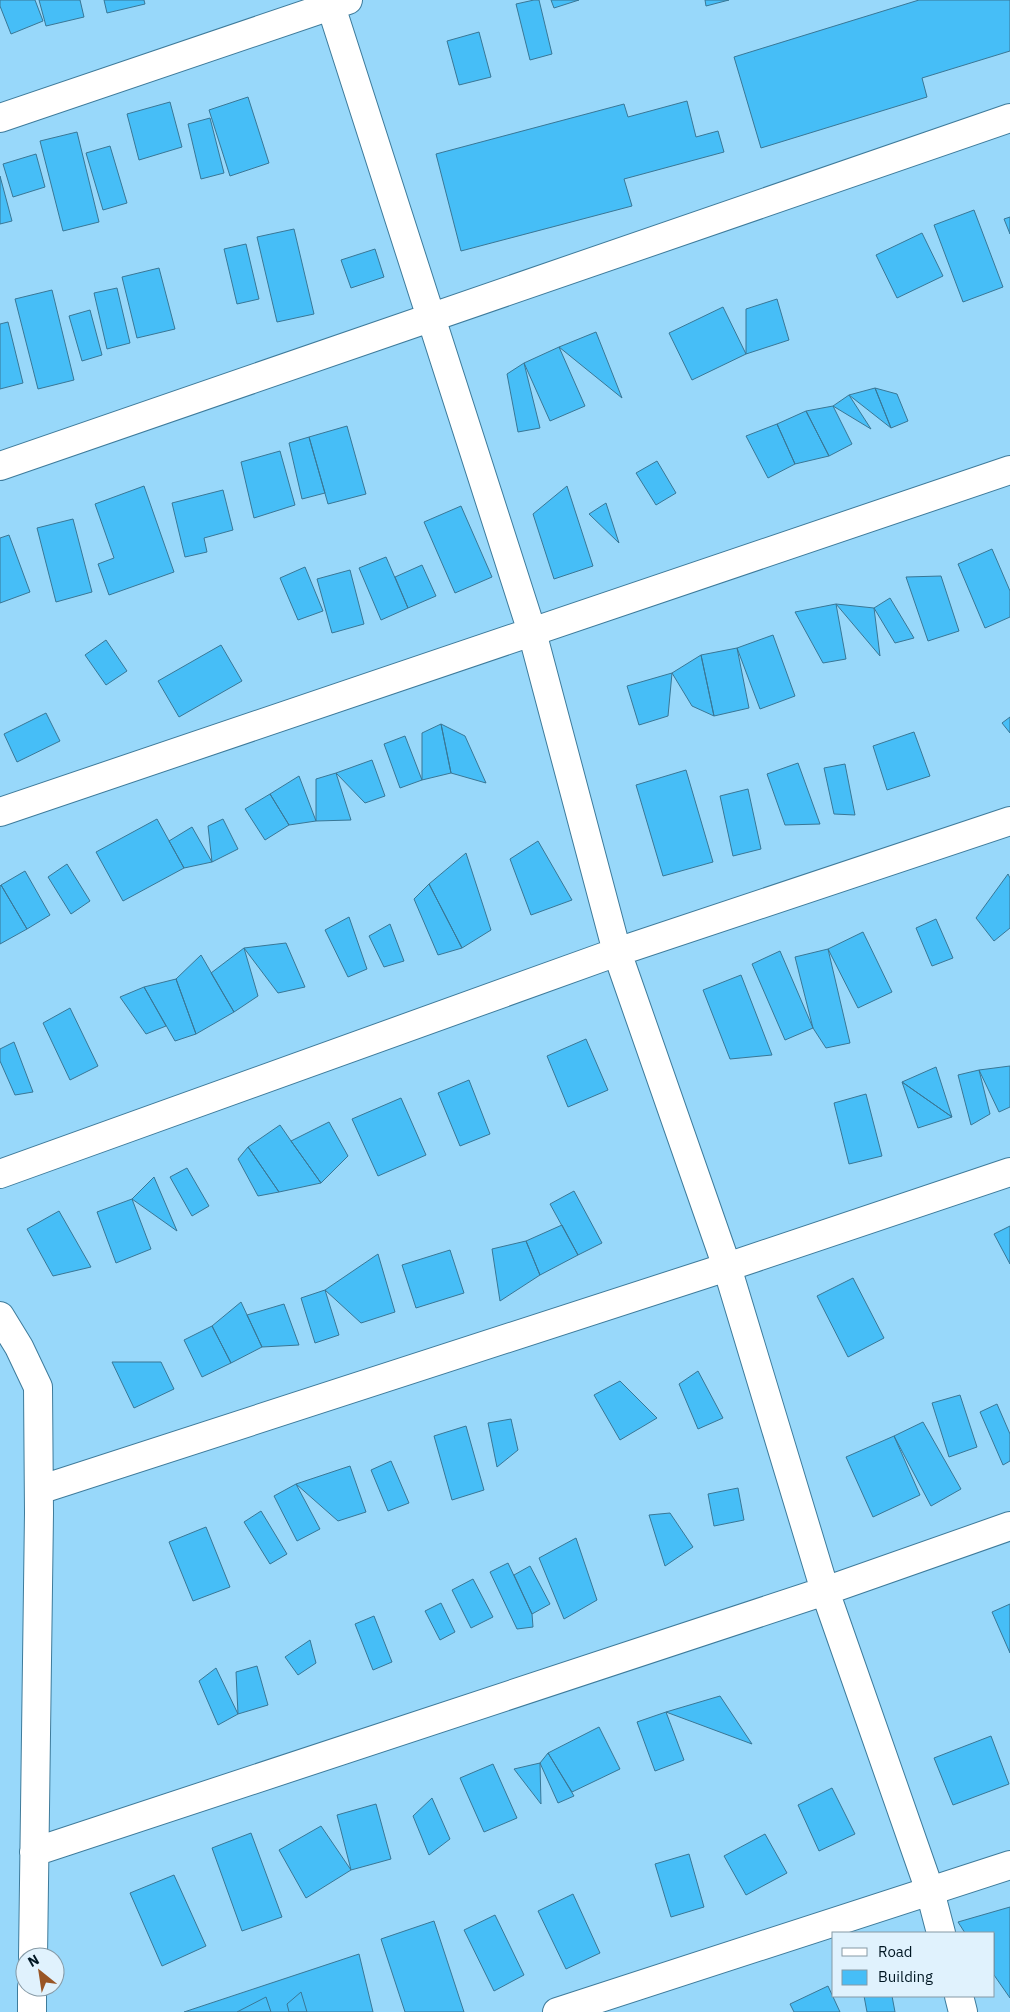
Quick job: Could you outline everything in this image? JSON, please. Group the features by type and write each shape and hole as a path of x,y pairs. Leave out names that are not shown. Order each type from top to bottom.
{"street":[{"path":"0,118 336,2 431,317 532,632 617,952 727,1267 825,1591 930,1892 941,1932"},
{"path":"0,466 1010,118"},
{"path":"0,812 1010,470"},
{"path":"0,1174 617,952 1010,821"},
{"path":"39,1490 727,1267 1010,1172"},
{"path":"0,1316 19,1347 38,1387 39,1490 32,1947"},
{"path":"34,1852 825,1591 1010,1526"},
{"path":"557,2012 1010,1865"},
{"path":"32,1997 32,2012"},
{"path":"958,1997 963,2012"}],"building":[{"path":"0,0 35,0 43,21 11,34 0,6"},
{"path":"39,0 80,0 84,17 46,26"},
{"path":"104,0 144,0 145,4 107,13"},
{"path":"539,0 552,54 530,60 516,4"},
{"path":"551,0 579,0 554,8"},
{"path":"705,0 729,0 706,6"},
{"path":"919,0 1010,0 1010,51 922,78 927,97 761,148 734,57"},
{"path":"479,32 491,77 459,85 447,41"},
{"path":"248,97 269,163 230,176 209,110"},
{"path":"687,101 696,137 718,131 724,152 624,179 632,206 461,251 436,154 624,104 628,117"},
{"path":"170,102 182,147 139,160 127,114"},
{"path":"210,118 224,173 201,179 188,124"},
{"path":"77,132 99,222 63,231 40,141"},
{"path":"110,146 127,203 103,210 86,153"},
{"path":"36,154 45,187 13,197 3,164"},
{"path":"0,176 12,221 0,224"},
{"path":"974,210 1003,287 963,302 934,225"},
{"path":"1010,217 1010,234 1004,219"},
{"path":"294,229 314,314 277,322 257,237"},
{"path":"922,233 943,276 897,298 876,255"},
{"path":"246,244 259,299 237,304 224,249"},
{"path":"375,249 384,277 351,288 341,260"},
{"path":"159,268 175,329 137,338 122,277"},
{"path":"117,288 130,343 107,349 94,293"},
{"path":"52,290 74,380 38,389 15,299"},
{"path":"777,299 789,340 746,354 746,309"},
{"path":"723,307 746,354 692,380 669,333"},
{"path":"90,310 102,355 82,361 69,316"},
{"path":"8,322 23,383 0,389 0,324"},
{"path":"596,332 622,398 559,347"},
{"path":"559,347 585,406 550,421 524,363"},
{"path":"524,363 540,428 518,432 507,374"},
{"path":"875,388 891,428 849,395"},
{"path":"875,388 897,394 908,421 891,428"},
{"path":"849,395 871,429 833,406"},
{"path":"833,406 852,444 829,456 806,411"},
{"path":"806,411 829,456 795,464 777,424"},
{"path":"777,424 795,464 768,478 746,436"},
{"path":"347,426 366,494 328,504 309,437"},
{"path":"309,437 325,493 302,499 289,443"},
{"path":"280,451 295,505 254,518 241,462"},
{"path":"657,461 676,493 656,505 636,473"},
{"path":"144,486 174,572 109,595 98,564 114,558 95,504"},
{"path":"567,486 593,566 554,579 533,514"},
{"path":"223,490 233,530 204,538 207,552 185,557 172,503"},
{"path":"606,503 619,543 589,514"},
{"path":"461,506 492,577 455,593 424,522"},
{"path":"73,519 92,592 56,602 37,528"},
{"path":"9,535 30,592 0,603 0,538"},
{"path":"992,549 1010,591 1010,617 985,628 958,564"},
{"path":"386,557 408,608 381,620 359,568"},
{"path":"422,565 436,596 408,608 395,577"},
{"path":"305,567 323,611 298,620 280,578"},
{"path":"350,570 364,624 332,633 317,579"},
{"path":"941,576 959,631 928,641 906,577"},
{"path":"890,598 914,638 895,643 874,608"},
{"path":"836,604 874,608 880,656"},
{"path":"836,604 846,659 823,663 795,612"},
{"path":"773,635 795,696 760,709 737,648"},
{"path":"106,640 127,671 106,685 85,655"},
{"path":"221,645 242,681 179,717 158,681"},
{"path":"737,648 749,708 714,716 701,655"},
{"path":"701,655 714,716 692,706 672,673"},
{"path":"672,673 668,716 639,725 627,686"},
{"path":"46,713 60,741 17,762 4,734"},
{"path":"1010,717 1010,733 1002,723"},
{"path":"441,724 451,773 422,780 422,733"},
{"path":"441,724 465,736 486,783 451,773"},
{"path":"914,732 930,776 887,790 873,746"},
{"path":"405,736 422,780 400,788 384,744"},
{"path":"372,760 385,796 365,803 336,773"},
{"path":"798,763 820,824 785,825 767,774"},
{"path":"845,764 855,815 834,814 824,768"},
{"path":"686,770 713,862 663,876 636,785"},
{"path":"336,773 351,820 316,821 316,779"},
{"path":"299,776 316,821 289,825 270,794"},
{"path":"748,789 761,849 733,856 720,796"},
{"path":"270,794 289,825 265,840 245,809"},
{"path":"157,819 184,868 123,901 96,852"},
{"path":"223,819 238,849 212,862 208,826"},
{"path":"192,827 212,862 184,868 169,841"},
{"path":"538,841 572,900 531,915 510,859"},
{"path":"466,853 491,930 462,948 429,884"},
{"path":"67,864 90,901 71,914 48,877"},
{"path":"25,871 50,915 27,929 1,885"},
{"path":"1008,874 1010,878 1010,928 994,941 976,918"},
{"path":"429,884 462,948 438,955 414,899"},
{"path":"0,886 27,929 0,944"},
{"path":"349,917 367,969 348,977 325,930"},
{"path":"936,919 953,958 932,966 916,928"},
{"path":"390,924 404,961 384,967 369,936"},
{"path":"863,932 892,992 858,1008 828,949"},
{"path":"286,943 305,987 278,993 244,948"},
{"path":"244,948 258,996 234,1012 211,973"},
{"path":"828,949 850,1043 826,1048 813,1028 795,957"},
{"path":"780,951 813,1028 785,1040 752,964"},
{"path":"201,955 234,1012 196,1034 176,979"},
{"path":"741,975 772,1055 730,1059 703,990"},
{"path":"176,979 196,1034 175,1041 144,987"},
{"path":"144,987 166,1026 146,1034 120,997"},
{"path":"70,1008 98,1066 70,1080 43,1023"},
{"path":"586,1039 608,1090 568,1107 547,1056"},
{"path":"14,1042 33,1092 15,1095 0,1061 0,1049"},
{"path":"1010,1066 1010,1107 999,1112 979,1070"},
{"path":"936,1067 952,1117 902,1082"},
{"path":"979,1070 990,1114 971,1125 958,1075"},
{"path":"469,1080 490,1134 460,1146 438,1093"},
{"path":"902,1082 952,1117 918,1128"},
{"path":"866,1094 882,1156 849,1164 834,1103"},
{"path":"401,1098 426,1155 378,1176 352,1119"},
{"path":"329,1122 348,1156 321,1183 291,1141"},
{"path":"280,1125 321,1183 279,1192 248,1147"},
{"path":"248,1147 279,1192 258,1196 238,1159"},
{"path":"187,1168 209,1206 192,1216 170,1177"},
{"path":"154,1177 177,1231 132,1199"},
{"path":"574,1191 602,1243 578,1255 550,1204"},
{"path":"132,1199 151,1249 116,1263 97,1212"},
{"path":"59,1211 91,1267 53,1276 27,1229"},
{"path":"562,1225 578,1255 540,1275 526,1241"},
{"path":"1010,1226 1010,1264 994,1234"},
{"path":"526,1241 540,1275 500,1301 492,1249"},
{"path":"450,1250 464,1293 416,1308 402,1265"},
{"path":"378,1254 395,1312 361,1323 325,1290"},
{"path":"853,1278 884,1338 848,1357 817,1296"},
{"path":"325,1290 339,1335 315,1343 301,1298"},
{"path":"241,1302 262,1347 231,1363 212,1326"},
{"path":"284,1304 299,1345 262,1347 247,1315"},
{"path":"212,1326 231,1363 202,1377 184,1340"},
{"path":"112,1362 161,1362 174,1389 134,1408"},
{"path":"698,1371 723,1418 698,1429 679,1384"},
{"path":"620,1381 657,1418 620,1440 594,1395"},
{"path":"960,1395 977,1447 949,1457 932,1403"},
{"path":"997,1404 1010,1434 1010,1461 1003,1465 980,1412"},
{"path":"511,1419 518,1450 497,1467 488,1423"},
{"path":"923,1422 961,1489 931,1506 894,1436"},
{"path":"466,1426 484,1490 452,1500 434,1436"},
{"path":"894,1436 920,1495 873,1517 846,1457"},
{"path":"391,1461 409,1503 388,1511 371,1470"},
{"path":"350,1466 366,1512 338,1521 296,1484"},
{"path":"296,1484 320,1529 297,1541 274,1496"},
{"path":"738,1488 744,1520 714,1526 708,1494"},
{"path":"261,1511 287,1554 270,1564 244,1522"},
{"path":"670,1513 693,1547 665,1566 649,1515"},
{"path":"206,1527 230,1587 193,1601 169,1542"},
{"path":"576,1538 597,1600 564,1619 539,1558"},
{"path":"508,1563 532,1614 533,1627 517,1629 490,1572"},
{"path":"530,1566 550,1604 532,1614 514,1575"},
{"path":"473,1579 493,1617 471,1628 452,1590"},
{"path":"441,1603 455,1632 440,1640 425,1611"},
{"path":"1010,1604 1010,1653 992,1612"},
{"path":"374,1616 392,1662 373,1670 355,1624"},
{"path":"310,1640 316,1663 298,1675 285,1657"},
{"path":"257,1666 268,1705 238,1714 236,1672"},
{"path":"216,1668 238,1714 218,1725 199,1681"},
{"path":"720,1696 752,1744 666,1712"},
{"path":"666,1712 684,1760 655,1771 637,1722"},
{"path":"599,1727 620,1769 572,1792 548,1753"},
{"path":"991,1736 1009,1784 953,1805 934,1758"},
{"path":"548,1753 574,1796 558,1803 540,1763"},
{"path":"540,1763 541,1804 514,1769"},
{"path":"493,1764 517,1818 484,1832 460,1778"},
{"path":"832,1788 855,1834 819,1851 798,1805"},
{"path":"432,1798 450,1839 429,1855 413,1816"},
{"path":"376,1804 391,1859 351,1870 337,1815"},
{"path":"321,1826 351,1870 306,1898 279,1850"},
{"path":"251,1833 282,1917 242,1931 212,1848"},
{"path":"765,1834 787,1873 746,1895 724,1856"},
{"path":"689,1854 704,1907 671,1917 655,1864"},
{"path":"174,1875 206,1946 162,1966 130,1893"},
{"path":"573,1894 600,1953 566,1969 538,1911"},
{"path":"1010,1907 1010,1998 995,1976 995,1932 964,1932 958,1922"},
{"path":"495,1915 524,1975 494,1991 464,1930"},
{"path":"434,1921 464,2012 405,2012 381,1939"},
{"path":"359,1954 373,2012 184,2012"},
{"path":"828,1986 840,2012 794,2012 790,2004"},
{"path":"301,1992 307,2012 289,2012 287,2004"},
{"path":"266,1997 271,2012 237,2012"},
{"path":"864,1997 892,1997 895,2012 867,2012"}]}
